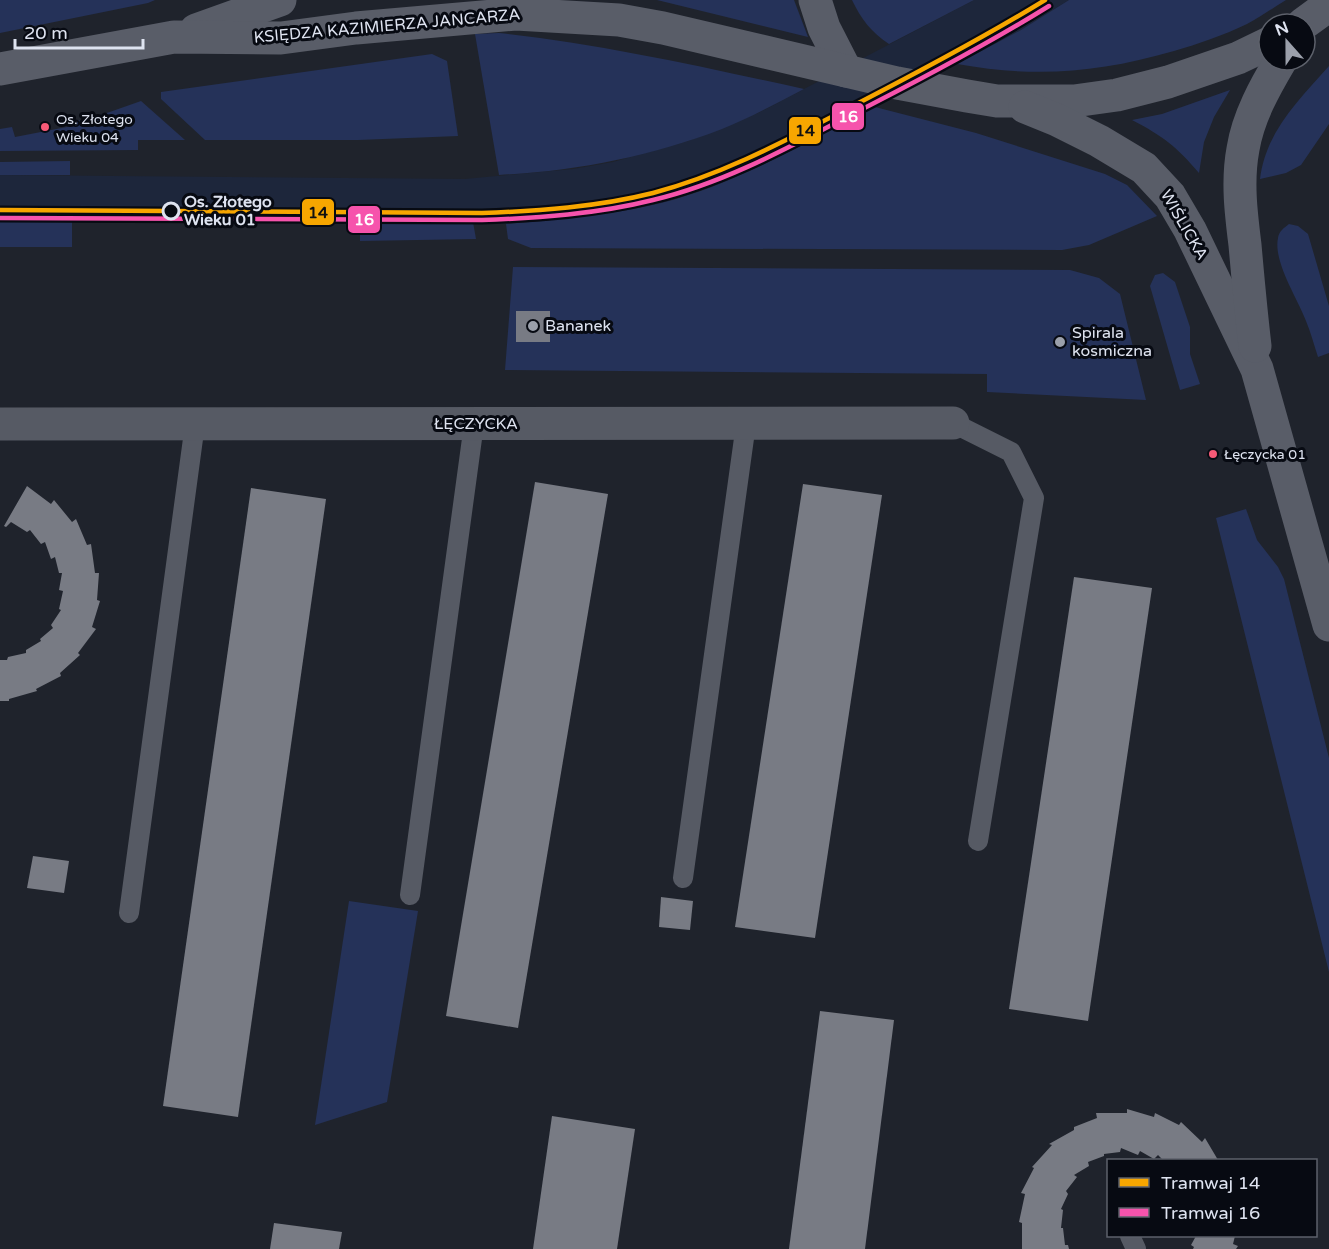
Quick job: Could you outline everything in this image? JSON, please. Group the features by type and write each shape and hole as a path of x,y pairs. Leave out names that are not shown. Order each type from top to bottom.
{"street":[{"name":"KSIĘDZA KAZIMIERZA JANCARZA","path":"0,69 174,37 280,0"},
{"path":"815,0 824,28 846,71"},
{"name":"KSIĘDZA KAZIMIERZA JANCARZA","path":"174,37 281,38 454,18 516,14 579,16 663,28 897,83 997,101"},
{"path":"997,101 1074,101 1117,95 1201,72 1257,49"},
{"name":"WIŚLICKA","path":"1275,72 1251,120 1243,146 1239,172 1241,210 1257,369 1329,625"},
{"name":"WIŚLICKA","path":"997,101 1020,106 1047,116 1100,141 1125,154 1156,178 1170,196 1190,230 1257,369"},
{"name":"ŁĘCZYCKA","path":"0,424 952,423"}],"lane":[{"path":"952,423 1011,452 1034,498 978,841"},
{"path":"129,913 195,424"},
{"path":"410,895 474,424"},
{"path":"683,878 746,424"}],"shaded area":[{"path":"0,0 155,0 0,33"},
{"path":"657,0 794,0 808,37"},
{"path":"852,0 974,0 889,44 867,25"},
{"path":"974,0 1069,0 1021,30 774,159 725,181 662,203 586,216 506,224 360,220 0,220 0,175 465,179 573,169 613,162 688,141 758,113"},
{"path":"1069,0 1286,0 1266,12 1257,12 1257,18 1220,36 1174,51 1119,64 1040,72 957,64 1021,30"},
{"path":"499,33 614,50 804,89 732,125 695,139 640,155 556,170 499,175 475,34"},
{"path":"432,54 447,61 458,136 358,140 205,140 161,99 161,92"},
{"path":"1329,66 1329,124 1301,165 1286,173 1260,179 1263,162 1277,131 1296,104"},
{"path":"1230,90 1214,117 1204,142 1199,173 1169,143 1132,120 1162,114"},
{"path":"141,101 185,140 138,140 138,150 0,151 0,129 12,127 15,137 77,125 77,121"},
{"path":"875,107 976,133 1105,174 1127,185 1157,216 1089,245 1062,250 531,248 508,239 506,224 564,219 642,207 717,185 744,174"},
{"path":"70,161 70,175 0,175 0,162"},
{"path":"72,219 72,247 0,247 0,220"},
{"path":"360,220 473,222 476,239 360,241"},
{"path":"1289,224 1298,226 1308,234 1329,306 1329,353 1318,357 1308,326 1279,258 1277,248 1279,236"},
{"path":"513,267 1070,270 1099,278 1120,294 1146,400 987,392 987,374 505,370"},
{"path":"1163,273 1175,282 1190,327 1190,354 1200,384 1180,390 1150,286 1155,275"},
{"path":"1246,509 1257,540 1278,567 1284,579 1329,758 1329,972 1216,518"},
{"path":"349,901 418,911 387,1102 315,1125"}],"building":[{"name":"Bananek","path":"516,311 550,311 550,342 516,342"},
{"path":"535,482 608,494 518,1028 446,1016"},
{"path":"803,484 882,495 815,938 735,927"},
{"path":"27,486 51,504 54,500 72,522 76,519 87,545 91,544 95,573 99,573 97,600 100,601 92,627 96,629 78,653 80,655 60,673 61,676 36,689 37,691 9,699 9,701 0,701 0,660 7,660 8,657 26,653 26,650 41,641 40,639 53,628 51,625 61,610 59,609 63,591 59,590 62,573 59,573 55,557 51,559 45,542 41,544 30,530 27,532 11,522 6,527 4,526"},
{"path":"251,488 326,499 238,1117 163,1106"},
{"path":"1074,577 1152,588 1088,1021 1009,1009"},
{"path":"33,856 69,861 64,893 27,888"},
{"path":"661,897 693,901 690,930 659,927"},
{"path":"820,1011 894,1020 865,1249 789,1249"},
{"path":"1127,1109 1154,1117 1155,1113 1179,1125 1181,1122 1202,1142 1205,1138 1217,1159 1162,1159 1158,1155 1154,1159 1140,1151 1138,1155 1121,1148 1120,1152 1104,1154 1088,1162 1089,1166 1074,1175 1077,1177 1066,1191 1068,1194 1061,1209 1063,1210 1061,1228 1063,1228 1065,1245 1068,1245 1069,1249 1022,1249 1022,1223 1019,1222 1025,1194 1021,1193 1034,1168 1032,1167 1052,1145 1049,1144 1074,1130 1074,1127 1097,1118 1096,1113 1127,1113"},
{"path":"552,1116 635,1129 617,1249 533,1249"},
{"path":"274,1223 342,1232 339,1249 270,1249"},
{"path":"1195,1237 1235,1237 1233,1244 1238,1246 1236,1249 1193,1249 1191,1245"}],"tram line":[{"name":"14","path":"0,210 482,213 568,208 632,198 703,177 775,146 946,57 1045,0"},
{"name":"16","path":"0,218 482,220 568,214 632,205 703,185 775,154 897,92 1049,6"}],"place":[{"name":"Os. Złotego Wieku 04","path":"45,127"},
{"name":"Os. Złotego Wieku 01","path":"171,211"},
{"name":"Bananek","path":"533,326"},
{"name":"Spirala kosmiczna","path":"1060,342"},
{"name":"Łęczycka 01","path":"1213,454"}]}
